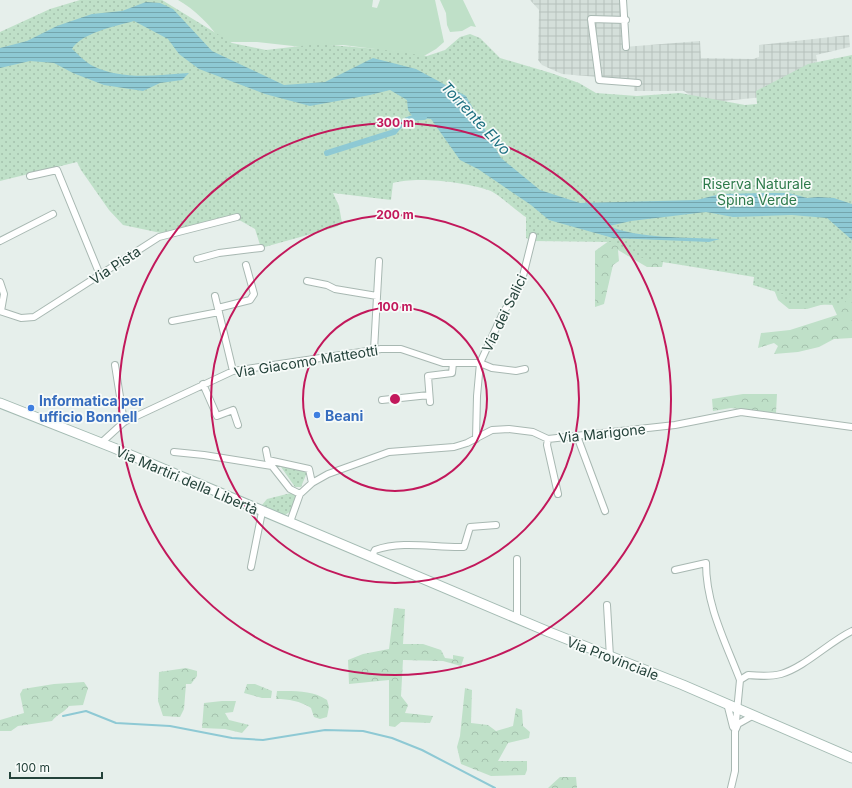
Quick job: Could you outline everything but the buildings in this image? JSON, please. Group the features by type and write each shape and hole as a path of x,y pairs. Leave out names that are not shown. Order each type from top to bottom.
{"main road":[{"name":"Via Martiri della Libertà","path":"0,403 101,443 262,512 290,522 373,557"},
{"name":"Via Provinciale","path":"373,557 610,657 737,707 852,758"}],"street":[{"path":"623,0 626,20 626,47"},
{"path":"626,20 591,19 599,80 638,83"},
{"path":"30,176 57,170 100,275"},
{"path":"0,240 53,214"},
{"name":"Via Pista","path":"0,311 21,318 34,317 166,234 237,218"},
{"name":"Via dei Salici","path":"476,439 477,396 480,363 503,313 522,284 533,236"},
{"path":"197,259 219,253 261,248"},
{"path":"374,350 379,261"},
{"path":"172,321 218,310 254,298 246,265"},
{"path":"307,281 327,285 335,289 377,296"},
{"path":"0,282 4,294 0,311"},
{"path":"215,296 233,371"},
{"name":"Via Giacomo Matteotti","path":"101,443 124,422 233,371 374,350 401,349 443,363 480,363 492,368 510,371 525,369"},
{"path":"430,402 428,376 452,373 453,363"},
{"path":"115,365 124,422"},
{"path":"203,384 217,416 233,410 238,425"},
{"path":"382,400 429,395"},
{"name":"Via Marigone","path":"290,522 300,494 312,482 328,474 389,452 454,447 476,439 492,430 509,429 533,432 548,439 675,425 741,412 852,427"},
{"path":"577,436 605,511"},
{"path":"548,439 547,445 558,494"},
{"path":"266,450 268,460 309,469 312,482"},
{"path":"174,452 204,454 272,466 290,489 300,494"},
{"path":"251,567 262,512"},
{"path":"373,557 375,550 391,546 415,545 464,547 470,526 496,525"},
{"path":"517,559 517,618"},
{"path":"675,570 706,563 706,579 710,602 740,680 735,732 735,772 731,788"},
{"path":"607,605 610,657"},
{"path":"740,680 748,674 766,676 782,674 809,659 837,638 852,631"},
{"path":"727,703 735,732"},
{"path":"735,732 738,724 754,715"}],"shaded area":[{"path":"530,0 621,0 624,47 700,41 701,58 753,59 759,57 759,45 849,35 850,47 816,55 818,66 764,97 712,102 695,99 684,91 634,91 634,80 562,74 542,65 538,60 539,10"}],"green space":[{"name":"Riserva Naturale Spina Verde","path":"80,0 162,0 232,43 266,50 318,44 378,49 427,56 445,50 460,37 470,34 480,38 500,58 579,83 596,93 637,96 680,93 745,105 757,104 756,91 808,64 852,55 852,300 851,295 843,305 785,304 783,294 753,285 754,277 645,259 613,242 532,241 526,238 526,217 502,198 488,190 454,182 414,180 393,183 391,200 333,193 339,206 342,223 336,227 261,248 255,229 234,217 161,233 123,225 109,210 77,162 0,181 0,32 50,9"},
{"path":"178,0 373,0 372,7 377,8 380,0 435,0 444,42 436,49 417,60 375,49 343,45 302,47 257,42 221,42 202,18"},
{"path":"440,0 463,0 476,27 471,26 462,31 450,32 447,25 446,13"},
{"path":"613,238 852,240 852,338 834,339 819,347 798,352 774,354 778,346 774,343 758,348 761,333 790,330 837,315 831,302 807,309 789,309 778,300 773,287 754,273 663,262 662,267 647,267 618,250 619,261 613,265 604,304 595,307 595,251"},
{"path":"743,394 777,394 776,413 731,408 713,411 712,399"},
{"path":"279,464 308,470 301,487 295,487"},
{"path":"291,493 297,494 291,511 285,515 262,505 267,499"},
{"path":"394,608 405,609 403,644 423,644 441,650 445,658 453,659 453,655 464,657 461,666 443,661 403,660 401,696 408,705 405,713 433,716 430,723 401,722 395,727 389,726 389,680 349,684 348,660 363,654 389,649"},
{"path":"186,668 197,671 197,676 191,684 186,684 184,709 180,717 163,716 158,701 159,672"},
{"path":"84,682 88,688 83,705 69,706 52,721 18,726 11,731 0,731 0,720 24,713 20,694 23,689 54,684"},
{"path":"247,684 255,684 272,691 271,698 262,698 244,693"},
{"path":"465,688 472,690 471,723 488,725 496,731 513,726 516,708 522,710 523,726 530,732 529,738 508,743 498,761 527,761 527,770 525,775 491,776 461,764 457,747 460,736"},
{"path":"277,691 315,694 327,700 329,707 327,717 320,719 314,717 311,708 299,702 276,699"},
{"path":"236,701 233,712 225,713 229,720 249,725 242,733 225,729 202,728 204,703"},
{"path":"560,777 576,777 577,788 548,788"}],"water":[{"name":"Torrente Elvo","path":"146,2 160,3 173,9 212,51 284,85 325,82 373,58 416,69 466,96 501,158 540,190 580,203 697,200 720,194 770,193 789,193 807,198 834,198 852,204 852,240 827,218 792,215 733,217 706,212 631,221 609,226 648,235 720,239 709,242 613,238 549,220 531,205 478,169 460,160 431,119 413,117 408,110 407,100 390,90 310,106 265,94 199,69 179,54 168,39 134,21 91,34 77,43 72,49 88,63 103,70 139,76 189,73 182,80 160,83 143,91 104,85 73,73 54,63 30,61 0,68 0,48 27,41 57,26 92,14 122,11"}],"waterway":[{"path":"327,153 394,132 407,120 424,117"},
{"path":"63,716 86,711 116,723 170,726 232,738 263,740 325,730 363,731 392,738 422,750 495,788"}],"place":[{"name":"Informatica per ufficio Bonnell","path":"31,408"},
{"name":"Beani","path":"317,415"}]}
